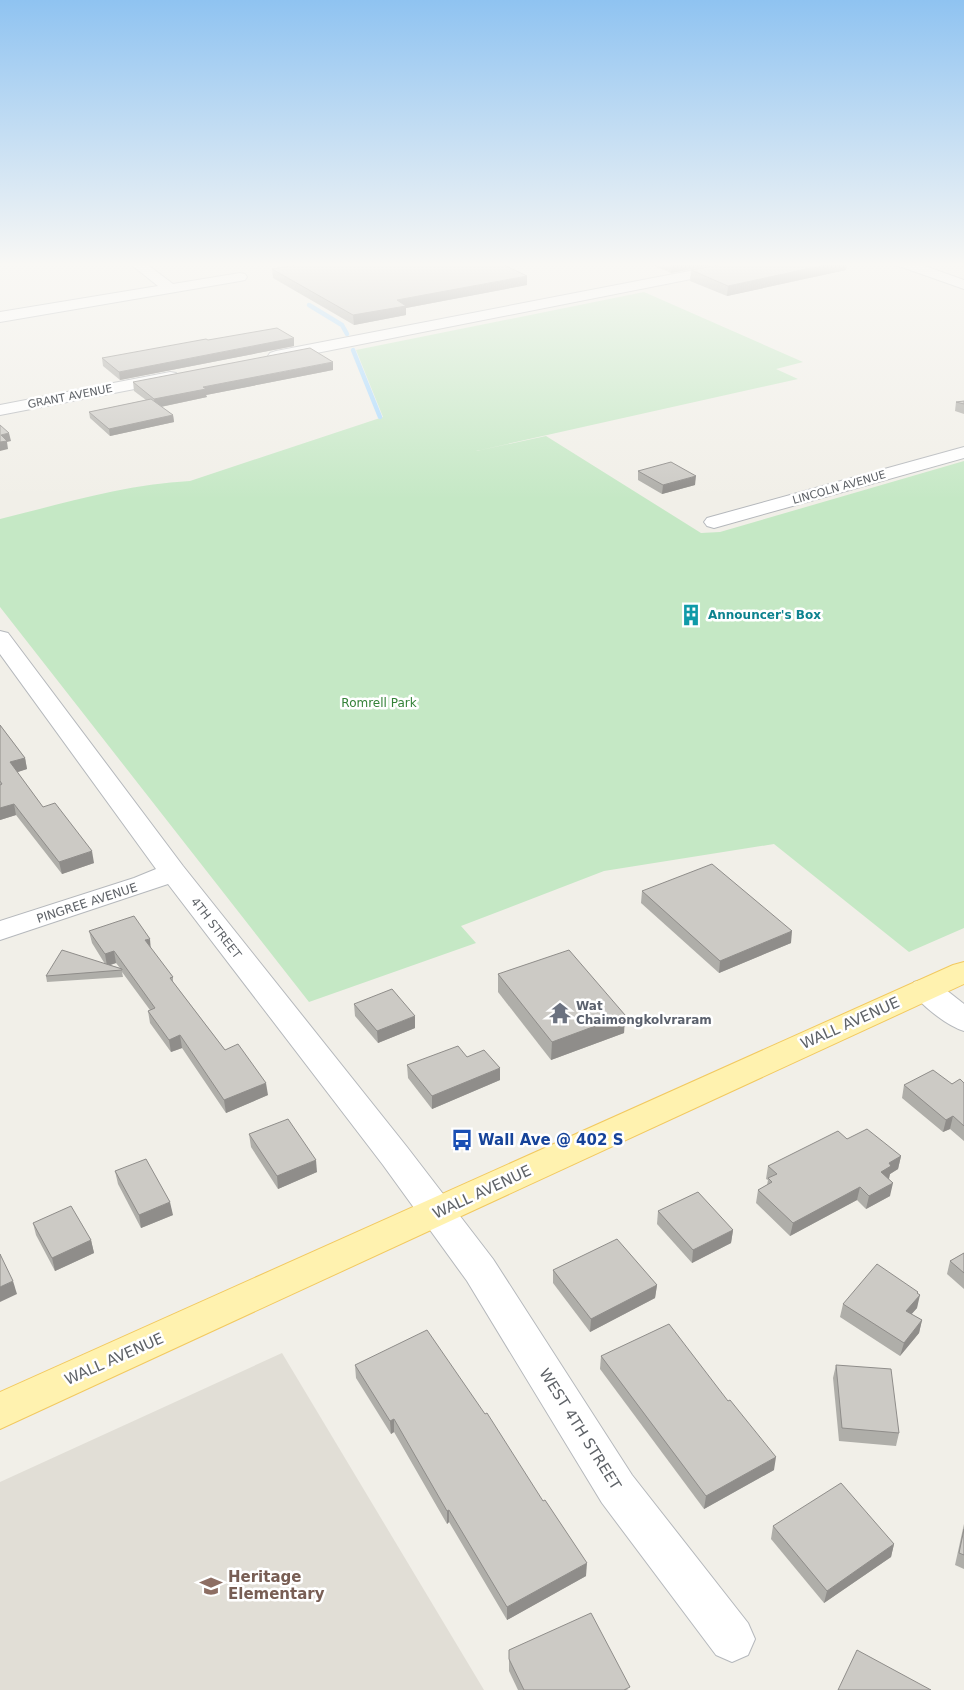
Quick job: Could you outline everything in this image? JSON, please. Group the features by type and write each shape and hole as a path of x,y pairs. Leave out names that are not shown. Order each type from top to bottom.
{"main road":[{"name":"WALL AVENUE","path":"0,1411 964,972"}],"street":[{"path":"262,359 355,341"},
{"name":"GRANT AVENUE","path":"0,410 184,374"},
{"name":"LINCOLN AVENUE","path":"714,522 964,452"},
{"name":"4TH STREET","path":"0,638 173,872 437,1213"},
{"name":"PINGREE AVENUE","path":"0,931 144,884 173,872"},
{"path":"925,989 964,1020"},
{"name":"WEST 4TH STREET","path":"437,1213 489,1282 617,1489 732,1639"}],"shaded area":[{"name":"Heritage Elementary","path":"282,1353 484,1690 0,1690 0,1482"}],"green space":[{"name":"Romrell Park","path":"401,341 755,341 803,362 776,369 798,379 476,451 546,436 701,533 720,532 964,461 964,928 909,952 774,844 604,871 461,926 476,943 309,1002 0,607 0,519 118,490 190,481 383,417 356,350"}],"building":[{"path":"196,341 279,341 119,372 102,358"},
{"path":"310,348 333,362 203,387 206,389 154,399 133,382"},
{"path":"151,399 173,415 109,429 89,412"},
{"path":"0,425 9,433 1,435 7,441 0,442"},
{"path":"671,462 696,476 663,485 638,471"},
{"path":"0,725 25,758 10,762 43,807 55,803 92,851 59,862 14,804 0,808 0,785 2,784 0,781"},
{"path":"712,864 792,931 720,961 642,891"},
{"path":"134,916 150,939 145,940 173,977 170,978 225,1050 238,1044 266,1083 224,1100 180,1035 169,1040 148,1011 155,1008 114,951 105,954 89,931"},
{"path":"62,950 122,969 122,970 46,976"},
{"name":"Wat Chaimongkolvraram","path":"569,950 625,1015 552,1042 498,974"},
{"path":"392,989 415,1016 377,1031 354,1004"},
{"path":"458,1046 467,1057 484,1050 500,1068 432,1096 407,1065"},
{"path":"933,1070 952,1084 960,1079 964,1083 964,1126 953,1116 946,1120 904,1085"},
{"path":"288,1119 316,1160 277,1176 249,1134"},
{"path":"867,1129 901,1156 889,1163 891,1166 881,1172 893,1183 869,1196 860,1187 793,1223 758,1190 772,1182 768,1178 777,1174 768,1166 838,1131 847,1139"},
{"path":"146,1159 170,1202 139,1215 115,1171"},
{"path":"698,1192 733,1230 693,1250 658,1211"},
{"path":"71,1206 91,1240 52,1258 33,1223"},
{"path":"617,1239 657,1285 591,1319 553,1270"},
{"path":"964,1253 964,1273 950,1261"},
{"path":"0,1254 13,1281 0,1287"},
{"path":"877,1264 920,1295 906,1311 922,1320 904,1343 843,1304"},
{"path":"669,1324 728,1401 730,1400 776,1457 706,1496 601,1356"},
{"path":"427,1330 485,1414 487,1413 543,1501 545,1500 587,1563 507,1607 449,1510 447,1511 394,1419 390,1421 355,1365"},
{"path":"836,1365 891,1369 899,1433 842,1428"},
{"path":"841,1483 894,1544 827,1591 773,1526"},
{"path":"964,1529 964,1555 959,1553"},
{"path":"591,1613 630,1687 624,1690 524,1690 509,1659 509,1650"},
{"path":"857,1650 931,1690 838,1690"}],"waterway":[{"path":"353,350 380,417"}],"place":[{"name":"Announcer's Box","path":"691,615"},
{"name":"Wat Chaimongkolvraram","path":"560,1013"},
{"name":"Wall Ave @ 402 S","path":"462,1140"},
{"name":"Heritage Elementary","path":"211,1586"}]}
